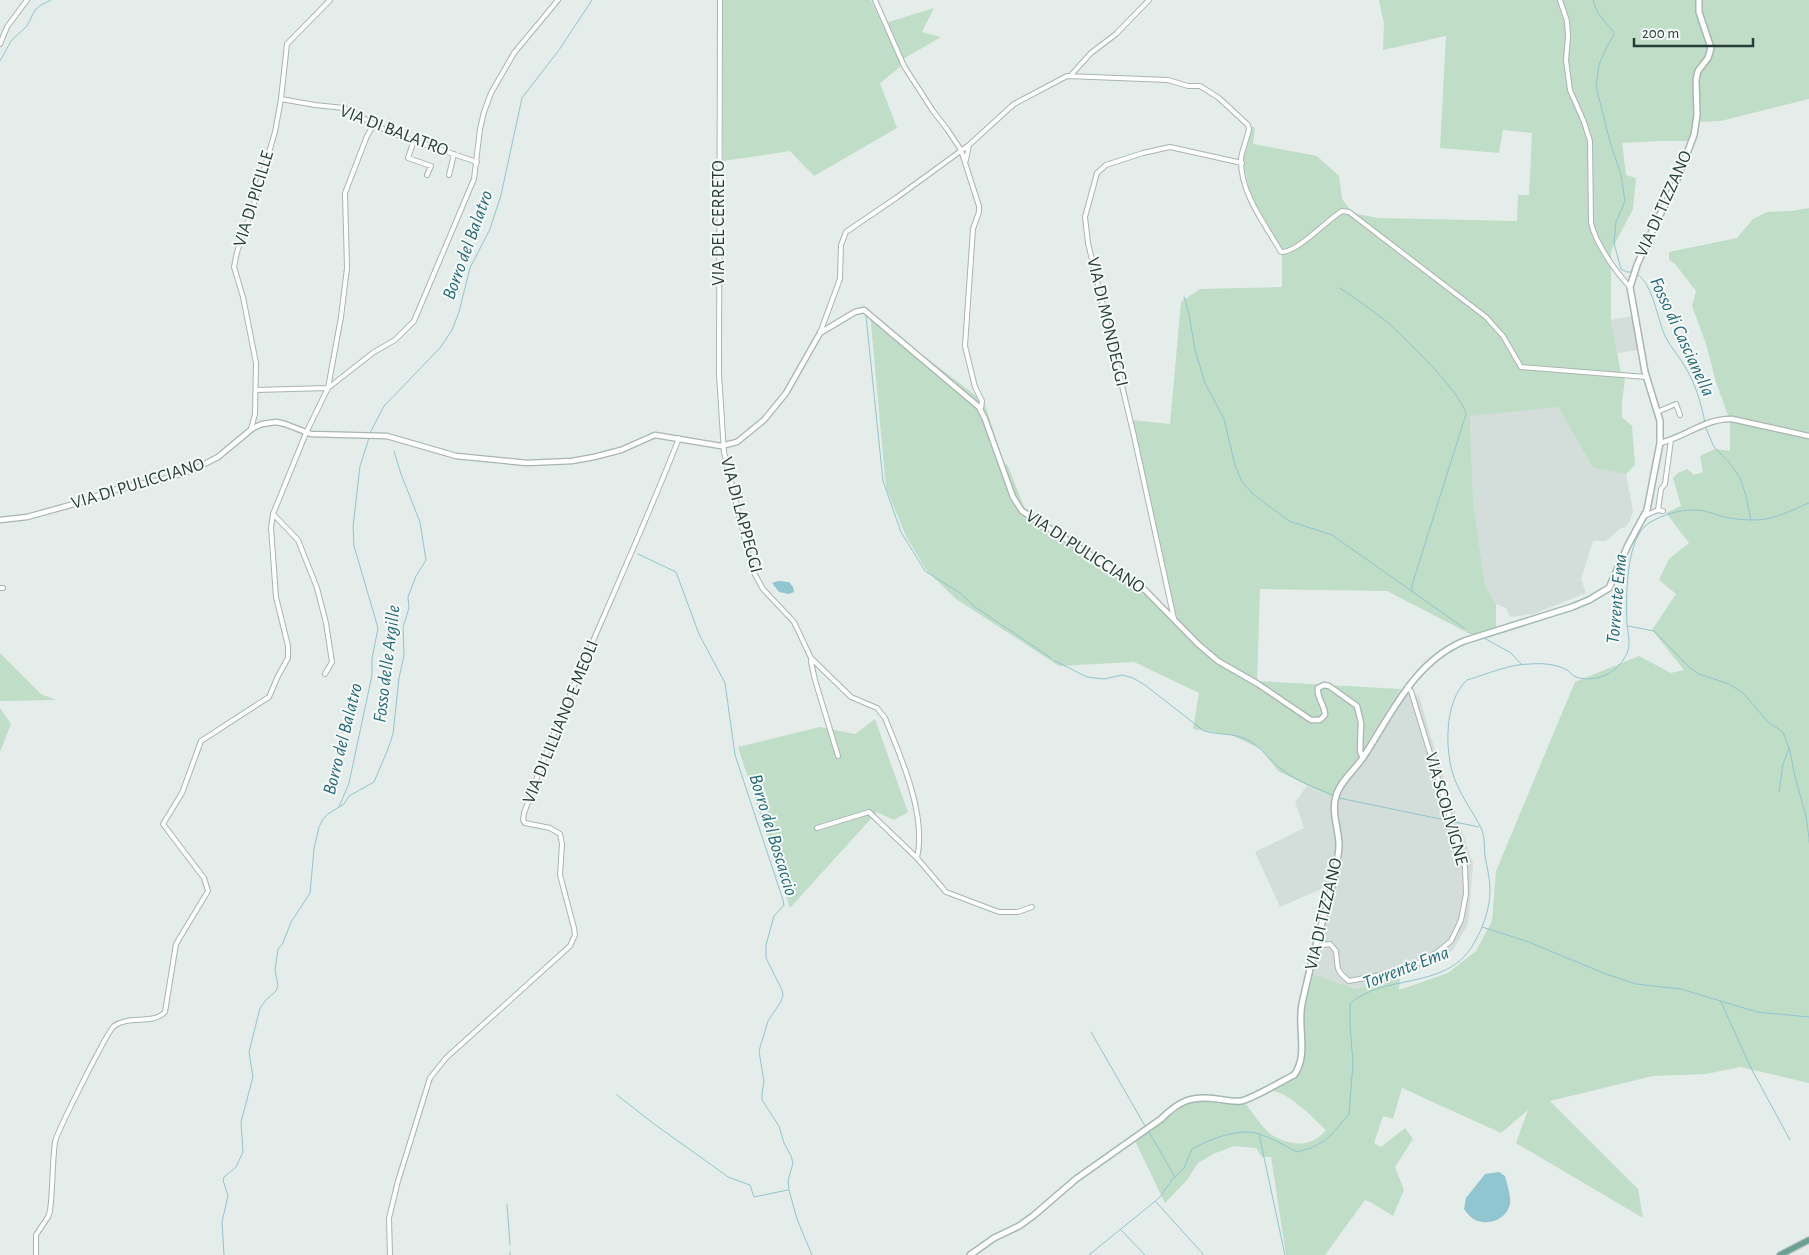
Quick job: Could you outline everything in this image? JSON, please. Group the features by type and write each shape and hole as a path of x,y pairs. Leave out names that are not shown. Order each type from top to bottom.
{"main road":[{"name":"VIA DI TIZZANO","path":"970,1255 994,1238 1019,1226 1033,1216 1076,1178 1161,1119 1173,1107 1183,1101 1194,1098 1213,1098 1242,1101 1294,1075 1298,1069 1301,1054 1301,1012 1337,862 1339,846 1335,817 1336,797 1363,758 1398,700 1416,677 1448,648 1464,641 1572,607 1609,588 1628,545 1644,516 1649,501 1660,443 1660,421 1646,377 1630,287 1637,265 1673,190 1694,135 1698,115 1696,80 1698,71 1708,58 1712,48 1699,12 1699,0"},
{"path":"1780,1255 1809,1240"}],"street":[{"path":"0,44 7,27 27,0"},
{"name":"VIA DI PICILLE","path":"251,430 255,414 255,353 234,267 265,165 281,99 287,44 330,0"},
{"path":"256,390 328,388 362,360 395,340 414,321 474,179 484,112 496,82 514,53 558,0"},
{"name":"VIA DEL CERRETO","path":"720,0 719,375 723,446"},
{"path":"875,0 904,66 961,150 978,206 979,212 973,229 964,346 975,387 982,401 981,409"},
{"path":"820,333 840,279 841,245 846,232 954,156 1014,104 1071,76 1086,58 1116,34 1149,0"},
{"path":"1560,0 1567,21 1566,60 1570,90 1590,140 1591,223 1593,232 1615,269 1630,287"},
{"path":"1071,76 1168,80 1188,86 1200,86 1220,98 1248,125 1249,129 1241,157 1246,184 1254,206 1282,252 1298,246 1342,211 1349,212 1486,317 1502,336 1521,367 1646,377"},
{"name":"VIA DI BALATRO","path":"281,99 344,108 390,133 477,162"},
{"path":"36,1255 36,1235 48,1218 50,1211 57,1136 94,1060 113,1028 124,1022 155,1018 164,1014 176,944 208,891 204,878 163,824 182,793 201,741 269,697 288,658 288,646 276,597 271,535 273,514 306,432 328,388 341,317 347,268 345,193 367,136 374,124"},
{"path":"414,140 408,158 431,166 427,176"},
{"path":"954,156 957,149 955,140"},
{"path":"966,162 969,144"},
{"name":"VIA DI MONDEGGI","path":"1174,619 1134,436 1088,243 1085,217 1097,172 1106,165 1143,153 1170,147 1242,163"},
{"path":"449,176 454,154"},
{"name":"VIA DI PULICCIANO","path":"0,520 27,517 74,504 120,488 161,480 195,469 218,458 251,430 260,425 282,423 314,434 387,436 456,456 527,463 572,461 594,457 621,450 655,435 723,446 734,444 770,414 786,393 820,333 855,312 865,311 973,400 981,409 1013,497 1020,508 1030,517 1145,590 1198,644 1218,661 1258,684 1311,720 1320,720 1325,715 1318,694 1320,687 1329,686 1352,701 1361,717 1360,751 1363,758"},
{"path":"1657,412 1676,404 1680,415"},
{"name":"VIA DI PICILLE","path":"255,414 256,420 260,425"},
{"path":"1660,443 1721,418 1809,436"},
{"name":"VIA DI LILLIANO E MEOLI","path":"390,1255 388,1225 393,1202 408,1146 433,1074 446,1058 551,965 573,942 574,928 560,876 562,844 560,834 550,828 525,823 523,820 524,813 564,706 593,643 679,438"},
{"path":"1644,516 1660,511 1661,489 1665,484 1671,440"},
{"name":"VIA DI LAPPEGGI","path":"723,446 752,569 763,589 794,622 811,658 851,697 877,708 885,718 917,809 920,844 917,858"},
{"path":"273,514 298,540 317,588 326,623 332,662 325,674"},
{"name":"VIA DI LAPPEGGI","path":"811,658 815,680 826,710 838,756"},
{"name":"VIA SCOLIVIGNE","path":"1316,946 1330,944 1336,951 1336,967 1349,981 1369,979 1406,970 1436,953 1450,941 1461,920 1466,894 1465,867 1411,691 1407,688"},
{"path":"817,828 869,812 917,858 946,892 999,912 1018,912 1032,907"}],"shaded area":[{"path":"1632,316 1639,350 1617,353 1611,320"},
{"path":"1558,407 1593,468 1626,474 1633,511 1630,521 1624,528 1621,528 1606,541 1593,541 1581,579 1586,593 1534,614 1510,617 1506,608 1496,604 1485,586 1473,499 1470,415"},
{"path":"1400,689 1419,696 1473,864 1468,924 1453,950 1400,978 1356,989 1313,974 1337,882 1280,907 1255,852 1304,828 1295,802 1307,786 1333,798"}],"green space":[{"path":"723,0 871,0 882,24 934,8 922,32 941,37 903,59 900,67 880,83 897,128 814,176 790,151 723,161"},
{"path":"1379,0 1809,0 1809,99 1721,121 1699,122 1689,141 1622,143 1626,175 1636,178 1633,209 1611,251 1611,320 1621,373 1625,380 1622,417 1632,426 1635,465 1626,474 1593,468 1558,407 1470,416 1473,499 1485,586 1496,604 1496,627 1472,635 1387,591 1260,589 1257,681 1400,689 1333,798 1278,771 1261,749 1231,735 1193,729 1199,693 1134,662 1059,666 956,599 926,570 906,536 886,488 870,312 984,402 1004,463 1008,466 1024,507 1136,579 1175,616 1132,420 1170,424 1181,302 1200,289 1282,287 1282,254 1287,253 1281,250 1251,197 1243,161 1252,126 1255,128 1253,144 1317,156 1339,176 1342,199 1353,213 1378,218 1517,221 1518,195 1529,195 1532,133 1503,130 1499,153 1440,148 1446,36 1383,50 1384,24"},
{"path":"1809,208 1809,1083 1741,1067 1706,1074 1653,1076 1550,1101 1638,1189 1643,1218 1516,1143 1528,1110 1501,1133 1402,1088 1393,1119 1383,1116 1374,1143 1381,1147 1405,1128 1413,1139 1395,1167 1404,1190 1393,1216 1365,1200 1325,1255 1286,1255 1271,1157 1262,1157 1256,1148 1234,1146 1213,1154 1198,1163 1187,1180 1165,1203 1135,1141 1188,1103 1200,1101 1246,1104 1268,1132 1279,1139 1293,1143 1314,1140 1326,1130 1293,1100 1278,1092 1271,1091 1293,1077 1302,1063 1304,1014 1313,974 1356,989 1400,978 1399,990 1448,973 1476,951 1492,921 1496,871 1575,682 1639,656 1671,673 1684,670 1652,630 1676,594 1659,580 1669,559 1689,543 1666,513 1681,506 1673,478 1678,473 1687,469 1694,475 1703,472 1700,456 1715,449 1730,451 1730,421 1692,306 1696,291 1675,264 1669,260 1669,252 1737,238 1753,219 1767,212"},
{"path":"0,653 41,694 56,700 0,701"},
{"path":"0,708 11,724 0,752"},
{"path":"875,719 908,812 894,820 877,812 790,908 738,747 820,727 855,734"}],"water":[{"path":"778,581 789,582 794,592 789,594 779,592 772,583"},
{"path":"1499,1172 1505,1176 1509,1190 1510,1204 1508,1209 1505,1214 1491,1222 1475,1220 1464,1209 1466,1198 1485,1174"}],"waterway":[{"path":"0,61 11,41 27,26 35,10 51,0"},
{"name":"Borro del Balatro","path":"370,433 384,406 440,348 452,330 459,312 470,268 490,229 501,195 522,98 559,50 592,0"},
{"name":"Fosso di Cascianella","path":"1593,0 1597,12 1614,35 1599,65 1596,86 1610,142 1621,175 1625,201 1616,222 1614,243 1621,269 1633,272"},
{"name":"Fosso di Cascianella","path":"1637,274 1647,285 1665,336 1691,379 1705,423"},
{"path":"1340,288 1381,317 1419,352 1444,379 1462,404 1466,414 1412,585 1412,591"},
{"path":"1184,297 1195,350 1205,383 1224,419 1235,465 1242,482 1254,495 1289,521 1332,535 1464,628"},
{"path":"866,316 883,481 901,532 925,571 960,593 975,607 1051,658"},
{"name":"Fosso di Cascianella","path":"1705,426 1714,447 1729,462 1740,478 1751,520"},
{"name":"Borro del Balatro","path":"224,1255 222,1222 228,1196 223,1180 236,1167 243,1152 241,1122 253,1077 249,1052 260,1008 276,991 278,986 275,970 278,949 283,943 291,922 310,893 314,849 319,827 323,819 339,807 349,783 372,675 372,659 378,628 354,546 353,527 360,466 369,438"},
{"name":"Fosso delle Argille","path":"339,807 343,805 349,796 374,782 388,749 393,734 399,678 404,655 403,627 409,608 408,597 416,576 426,560 420,522 394,451"},
{"name":"Torrente Ema","path":"1089,1255 1159,1198 1172,1180 1184,1168 1192,1149 1199,1145 1215,1138 1243,1132 1264,1136 1297,1152 1311,1148 1324,1141 1349,1114 1353,1063 1350,1004 1363,995 1378,989 1445,970 1459,961 1471,948 1479,935 1487,913 1490,898 1490,882 1483,833 1455,780 1449,756 1448,727 1450,713 1459,689 1467,680 1506,667 1522,664 1558,666 1583,679 1604,676 1616,668 1627,653 1629,641 1627,585 1631,555 1641,531 1649,523 1660,517 1684,510 1702,510 1736,519 1762,520 1783,514 1809,503"},
{"name":"Borro del Boscaccio","path":"638,554 676,572 699,634 725,683 735,755 783,900 784,905 774,916 766,945 766,958 782,990 783,996 768,1021 759,1051 764,1082 762,1100 779,1126 784,1143 791,1156 793,1163 788,1181 789,1190 797,1219 812,1255"},
{"path":"1628,626 1654,631 1689,667 1699,674 1729,684 1743,693 1768,722 1783,732 1790,751 1806,816 1809,838"},
{"path":"1484,638 1511,653 1522,665"},
{"path":"1055,661 1087,677 1104,679 1122,675 1133,678 1145,685 1204,731 1246,739 1256,745 1287,773 1306,784 1333,795"},
{"path":"1779,792 1783,764 1789,748"},
{"path":"1339,798 1479,827"},
{"path":"1482,927 1526,941 1606,974 1636,984 1681,989 1757,1012 1809,1017"},
{"path":"1721,1002 1751,1068 1790,1140"},
{"path":"1091,1032 1145,1126"},
{"path":"617,1095 728,1177 750,1185 754,1197 788,1190"},
{"path":"1149,1132 1175,1177"},
{"path":"1259,1134 1285,1255"},
{"path":"1156,1202 1204,1255"},
{"path":"507,1204 510,1245"},
{"path":"1121,1230 1145,1255"}]}
